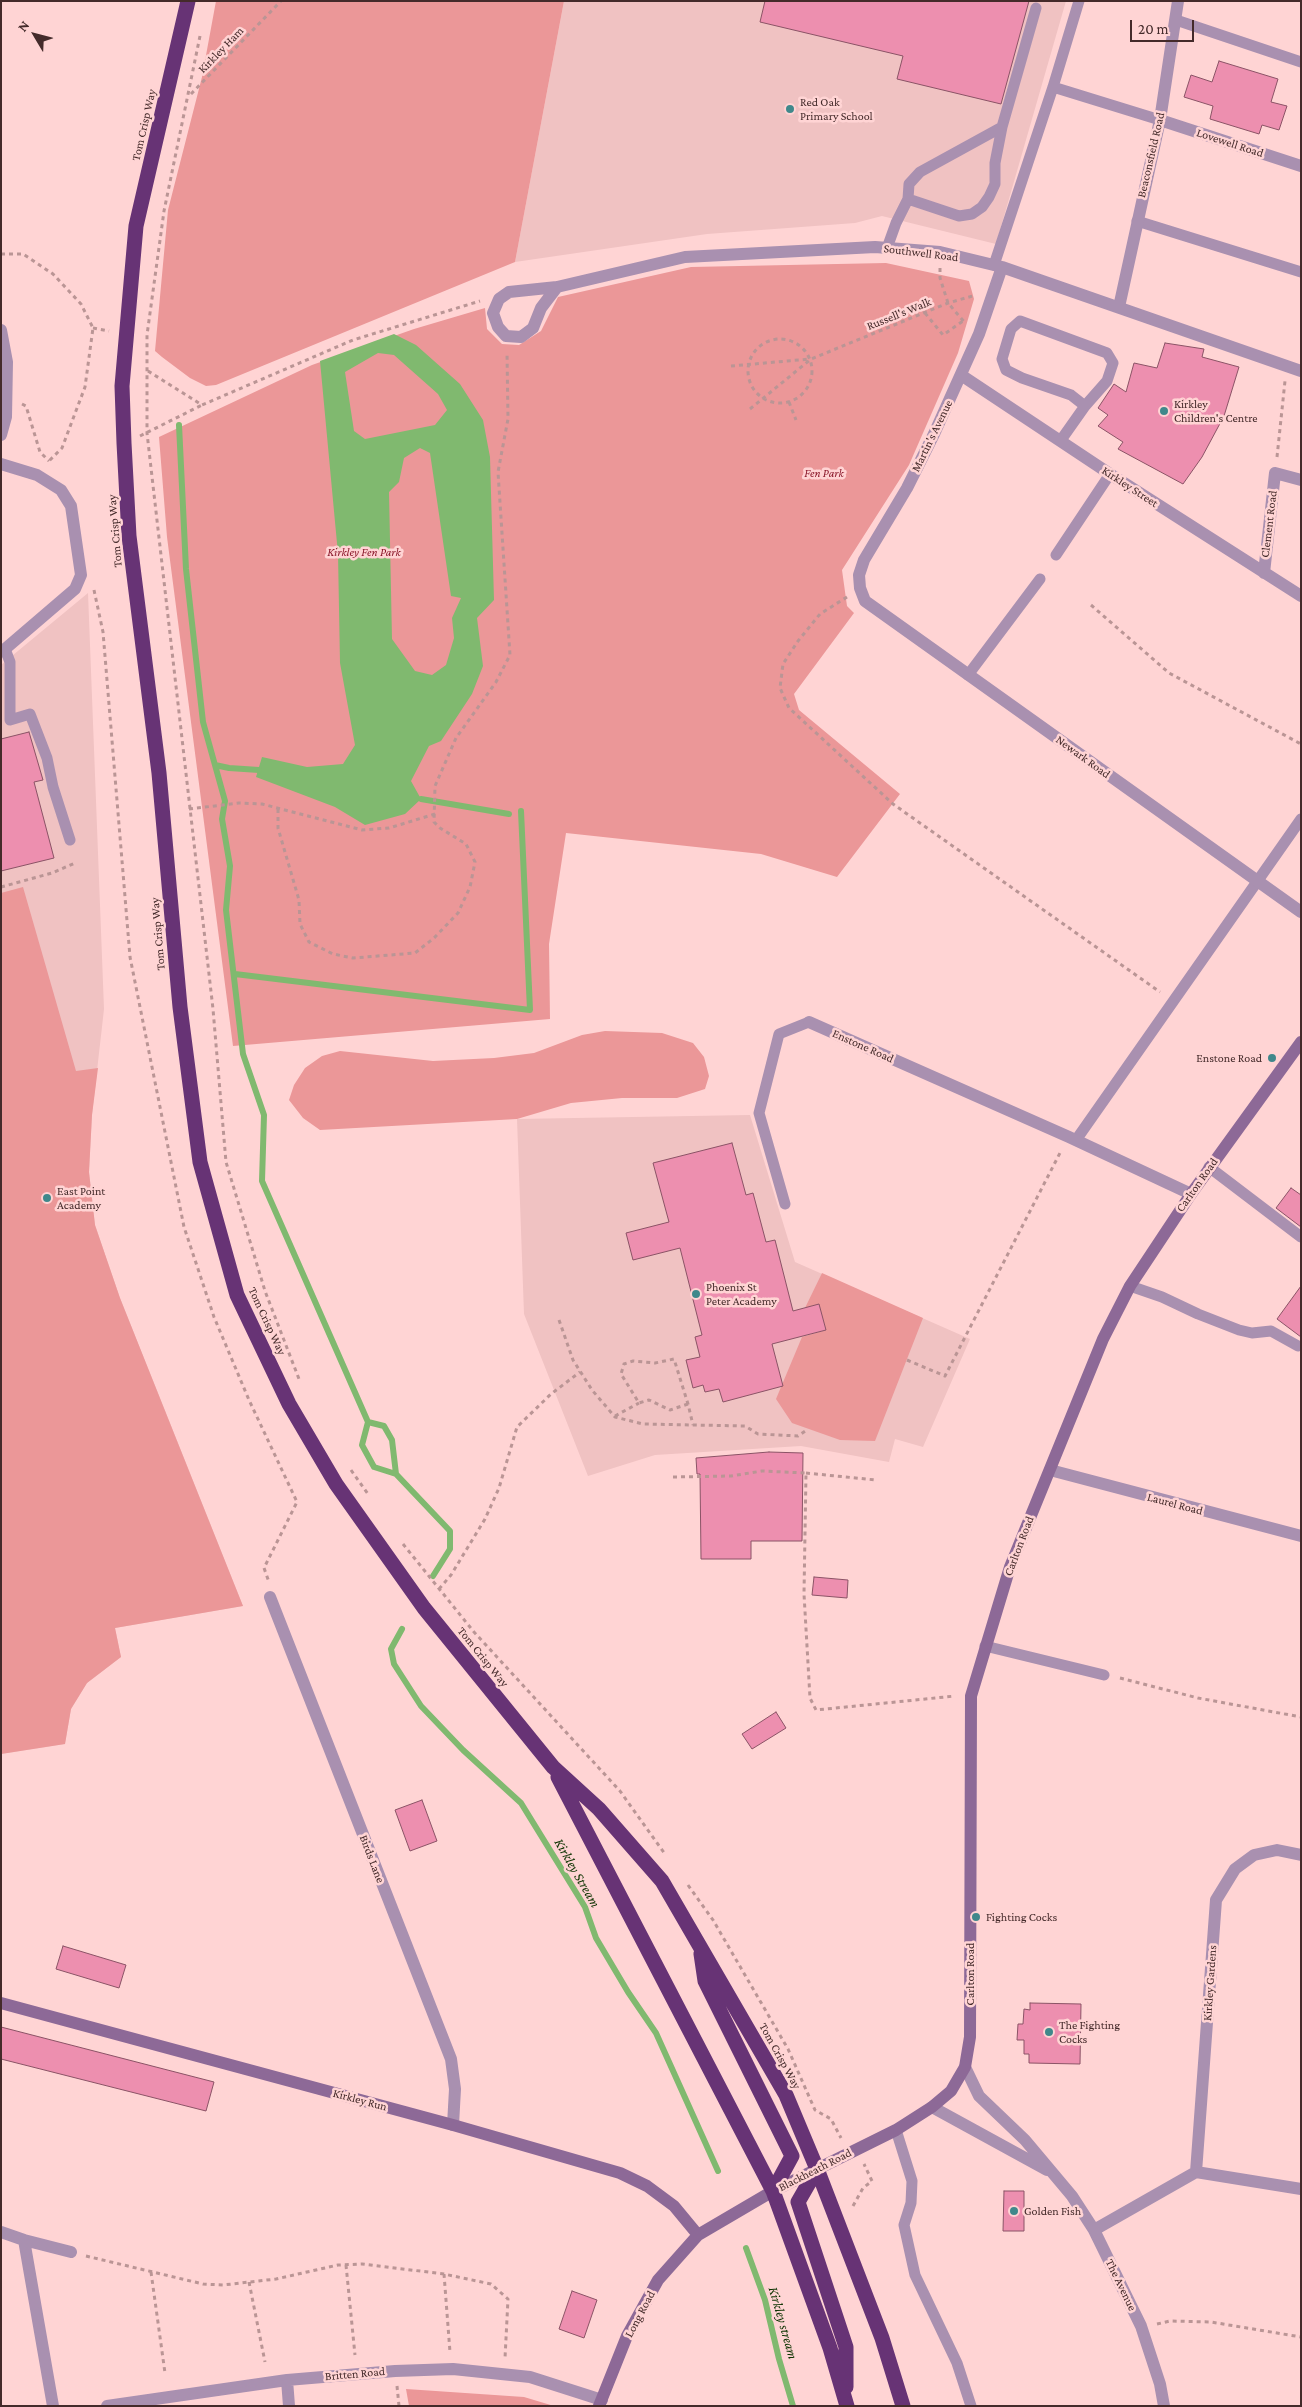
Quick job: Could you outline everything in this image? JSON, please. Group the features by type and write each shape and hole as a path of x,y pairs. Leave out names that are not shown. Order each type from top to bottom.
{"highway":[{"name":"Tom Crisp Way","path":"188,1 136,226 122,386 124,444 129,536 159,773 180,1007 200,1162 237,1295 289,1404 336,1484 424,1608 553,1767 599,1809 662,1881 786,2095 882,2338 903,2406"},
{"name":"Tom Crisp Way","path":"553,1767 773,2191 830,2348 846,2405"},
{"path":"699,1943 705,1981 792,2156 773,2191"},
{"path":"817,2170 798,2202 846,2348 846,2405"}],"street":[{"name":"Beaconsfield Road","path":"1119,308 1160,120 1178,1"},
{"name":"Lovewell Road","path":"1160,120 1301,166"},
{"name":"Southwell Road","path":"509,292 557,286 685,257 874,247 940,252 998,266 1301,371"},
{"name":"Martin's Avenue","path":"865,601 860,588 859,575 864,560 907,488 980,334 995,288 998,266"},
{"path":"509,292 499,299 493,313 498,327 506,336 520,338 533,328 540,308 557,286"},
{"path":"1,330 6,362 6,416 1,435"},
{"name":"Kirkley Street","path":"961,375 1110,474 1301,596"},
{"path":"1,464 37,475 48,480 61,490 71,506 80,575 75,589 3,651"},
{"name":"Clement Road","path":"1264,573 1275,473 1301,480"},
{"name":"Newark Road","path":"865,601 1301,912"},
{"name":"Enstone Road","path":"809,1022 1072,1138 1190,1194"},
{"name":"Carlton Road","path":"932,2107 951,2091 965,2067 970,2037 971,1696 1010,1567 1103,1340 1130,1286 1190,1194 1301,1042"},
{"name":"Laurel Road","path":"1050,1470 1301,1536"},
{"name":"Birds Lane","path":"270,1597 451,2060 455,2089 453,2125"},
{"name":"Kirkley Gardens","path":"1196,2172 1216,1900 1235,1869 1254,1855 1277,1850 1301,1855"},
{"name":"Kirkley Run","path":"1,2003 453,2125 620,2173 647,2186 674,2206 698,2235"},
{"name":"The Avenue","path":"965,2067 980,2096 1025,2140 1055,2175 1094,2230 1142,2326 1160,2384 1164,2406"},
{"name":"The Avenue","path":"932,2107 1055,2175"},
{"name":"Blackheath Road","path":"698,2235 773,2191 896,2130 932,2107"},
{"path":"1094,2230 1196,2172 1301,2189"},
{"path":"1,2232 70,2252"},
{"name":"Long Road","path":"600,2403 627,2336 658,2280 698,2235"},
{"path":"24,2240 53,2406"},
{"name":"Britten Road","path":"107,2406 287,2380 434,2370 504,2373 530,2377 600,2403"},
{"path":"287,2380 290,2406"}],"lane":[{"path":"998,266 1054,87 1078,1"},
{"path":"908,198 959,216 972,214 982,207 995,184 995,163 1002,127 1036,8"},
{"path":"1176,20 1301,62"},
{"path":"1054,87 1160,120"},
{"path":"887,248 908,198 908,184 920,172 1002,127"},
{"path":"1137,220 1301,272"},
{"path":"1061,440 1085,406 1107,381 1113,363 1107,353 1020,321 1011,329 1002,359 1006,370 1022,378 1071,395 1085,406"},
{"path":"1056,555 1110,474"},
{"path":"968,675 1040,579"},
{"path":"3,651 10,662 6,722 30,714 47,758 52,787 70,840"},
{"path":"1072,1138 1301,819"},
{"path":"785,1204 759,1113 779,1034 809,1022"},
{"path":"1209,1167 1301,1237"},
{"path":"1130,1286 1162,1297 1239,1330 1252,1333 1271,1331 1298,1346"},
{"path":"985,1646 1104,1675"},
{"path":"896,2130 912,2181 910,2203 904,2225 915,2275 957,2364 971,2406"}],"path":[{"name":"Kirkley Ham","path":"190,95 281,1"},
{"path":"202,29 190,95 164,212 147,335 147,433 213,1008 226,1162 264,1291 300,1382"},
{"path":"167,95 190,95"},
{"path":"940,252 940,278 948,303 963,321 980,334"},
{"path":"1,254 23,254 53,274 81,304 93,328 84,387 62,448 37,475"},
{"name":"Russell's Walk","path":"731,366 811,359 948,303 995,288"},
{"path":"124,444 202,405 353,340 509,292"},
{"path":"925,313 943,335 963,321"},
{"path":"278,808 278,828 299,900 300,924 309,942 333,954 353,958 415,953 434,938 458,913 470,887 475,862 466,844 440,828 434,822 435,786 456,738 496,682 510,655 498,472 508,419 506,336"},
{"path":"785,338 801,345 811,359 813,375 807,390 790,402 777,404 762,398 750,384 748,366 755,350 768,340 785,338"},
{"name":"Russell's Walk","path":"750,409 811,359"},
{"path":"1275,473 1286,366"},
{"path":"147,371 202,405"},
{"path":"6,395 26,406 40,452 49,461"},
{"path":"790,402 796,420"},
{"path":"860,588 820,614 798,641 783,664 780,688 789,708 893,804 1172,1001"},
{"path":"1091,605 1169,673 1301,744"},
{"path":"189,809 238,803 262,804 362,830 389,828 435,814"},
{"path":"1,887 52,873 75,863"},
{"path":"907,1360 945,1376 1072,1138"},
{"path":"559,1320 573,1360 592,1390 615,1417 643,1424 745,1426 758,1434 798,1436 808,1429"},
{"path":"639,1404 621,1374 624,1364 633,1361 655,1363 674,1359 693,1425"},
{"path":"439,1589 478,1531 498,1488 517,1427 551,1394 580,1372"},
{"path":"615,1417 648,1400 670,1410 688,1404"},
{"path":"347,1465 370,1496"},
{"path":"673,1477 731,1476 762,1471 876,1480"},
{"path":"806,1473 804,1594 810,1698 816,1710 971,1696"},
{"path":"397,1536 474,1632 620,1791 666,1856"},
{"path":"1104,1675 1198,1698 1301,1717"},
{"path":"684,1880 713,1920 788,2049 815,2110 831,2119 849,2153 862,2159 872,2181 852,2204 854,2211"},
{"path":"70,2252 203,2284 222,2285 249,2282 346,2265 362,2264 444,2274 491,2284 508,2299 504,2373"},
{"path":"346,2265 354,2355"},
{"path":"151,2272 165,2373"},
{"path":"444,2274 450,2352"},
{"path":"249,2282 265,2362"},
{"path":"1142,2326 1170,2321 1211,2322 1301,2337"}],"shaded area":[{"name":"Red Oak Primary School","path":"564,1 1066,1 996,244 882,216 855,223 707,234 515,262"},
{"path":"394,334 416,345 460,384 483,420 490,457 494,600 477,618 483,666 472,694 441,741 429,746 411,781 421,799 405,814 365,825 335,807 256,777 262,757 307,767 343,764 355,745 340,663 338,554 320,361","holes":["378,353 394,355 438,394 447,410 435,425 365,439 354,431 345,372","420,448 430,453 451,596 461,598 452,618 454,638 446,665 432,675 415,671 392,639 389,492 399,482 404,458"]},
{"name":"East Point Academy","path":"88,593 104,1009 92,1115 89,1172 95,1225 120,1298 243,1606 115,1628 121,1657 87,1683 71,1709 65,1744 1,1754 1,665"},
{"name":"Phoenix St Peter Academy","path":"750,1115 795,1262 970,1339 923,1447 895,1439 889,1462 801,1446 655,1455 588,1476 524,1314 517,1119"}],"green space":[{"path":"216,1 564,1 515,262 216,385 206,386 190,378 155,351 168,210 202,77"},
{"name":"Kirkley Fen Park","path":"886,263 969,281 974,299 958,353 909,465 842,570 847,606 854,613 794,694 799,710 900,794 837,877 761,854 566,833 549,944 550,1019 233,1046 167,537 159,437 312,365 414,329 485,308 487,329 502,344 519,345 541,331 558,297 691,267"},
{"name":"East Point Academy","path":"23,887 76,1071 98,1068 92,1115 89,1172 95,1225 120,1298 243,1606 115,1628 121,1657 87,1683 71,1709 65,1744 1,1754 1,893"},
{"path":"605,1031 662,1033 693,1043 704,1057 709,1076 705,1089 677,1098 622,1098 571,1103 517,1119 320,1130 303,1118 289,1100 294,1085 305,1068 322,1056 340,1051 433,1061 494,1058 534,1053 582,1035"},
{"path":"822,1273 923,1318 875,1441 840,1440 792,1423 776,1399 802,1337 826,1330 805,1308"},
{"path":"406,2389 524,2397 554,2406 409,2406"}],"building":[{"path":"765,1 1029,1 1001,104 897,79 903,56 760,22"},
{"path":"1219,61 1278,79 1271,102 1287,106 1279,130 1262,125 1259,134 1210,119 1213,106 1184,97 1191,75 1212,82"},
{"name":"Kirkley Children's Centre","path":"1165,343 1204,349 1202,357 1239,367 1224,416 1202,457 1183,484 1118,449 1123,442 1098,426 1108,415 1098,408 1114,384 1126,392 1134,363 1157,368"},
{"path":"29,732 43,780 34,782 54,858 1,871 1,739"},
{"path":"732,1143 746,1195 753,1193 766,1242 775,1240 793,1311 819,1304 826,1330 772,1344 783,1386 723,1402 719,1389 705,1392 703,1385 693,1388 686,1360 700,1357 695,1337 702,1335 680,1248 633,1260 626,1233 669,1222 653,1163"},
{"path":"1291,1188 1301,1195 1301,1227 1276,1208"},
{"path":"1301,1286 1301,1337 1277,1319"},
{"path":"769,1452 803,1453 802,1541 751,1541 751,1559 701,1559 700,1474 697,1474 696,1458"},
{"path":"814,1577 848,1580 847,1598 812,1595"},
{"path":"776,1712 786,1728 752,1749 742,1734"},
{"path":"422,1800 437,1841 410,1851 395,1810"},
{"path":"63,1946 126,1965 119,1988 56,1969"},
{"name":"The Fighting Cocks","path":"1030,2003 1081,2004 1080,2064 1029,2063 1029,2054 1024,2054 1024,2040 1017,2040 1018,2024 1023,2024 1024,2009 1030,2010"},
{"path":"1,2027 214,2082 206,2111 1,2059"},
{"name":"Golden Fish","path":"1004,2191 1024,2191 1024,2231 1003,2231"},
{"path":"572,2291 597,2300 584,2338 559,2329"}],"waterway":[{"path":"179,425 186,569 203,722 225,801 222,819 230,866 226,910 243,1054 264,1115 262,1181 368,1422 384,1426 392,1440 396,1474 450,1531 450,1549 433,1576"},
{"path":"215,765 259,770"},
{"path":"421,799 509,814"},
{"path":"235,974 530,1010 521,811"},
{"path":"368,1422 362,1445 374,1467 396,1474"},
{"name":"Kirkley Stream","path":"402,1629 391,1649 394,1664 421,1706 463,1750 521,1803 585,1907 596,1938 628,1992 656,2033 718,2171"},
{"name":"Kirkley stream","path":"746,2248 765,2300 779,2359 793,2406"}],"place":[{"name":"Red Oak Primary School","path":"790,109"},
{"name":"Kirkley Children's Centre","path":"1164,411"},
{"name":"Enstone Road","path":"1272,1058"},
{"name":"East Point Academy","path":"47,1198"},
{"name":"Phoenix St Peter Academy","path":"696,1294"},
{"name":"Fighting Cocks","path":"976,1917"},
{"name":"The Fighting Cocks","path":"1049,2032"},
{"name":"Golden Fish","path":"1014,2211"}],"park label":[{"name":"Fen Park","path":"824,473"}]}
